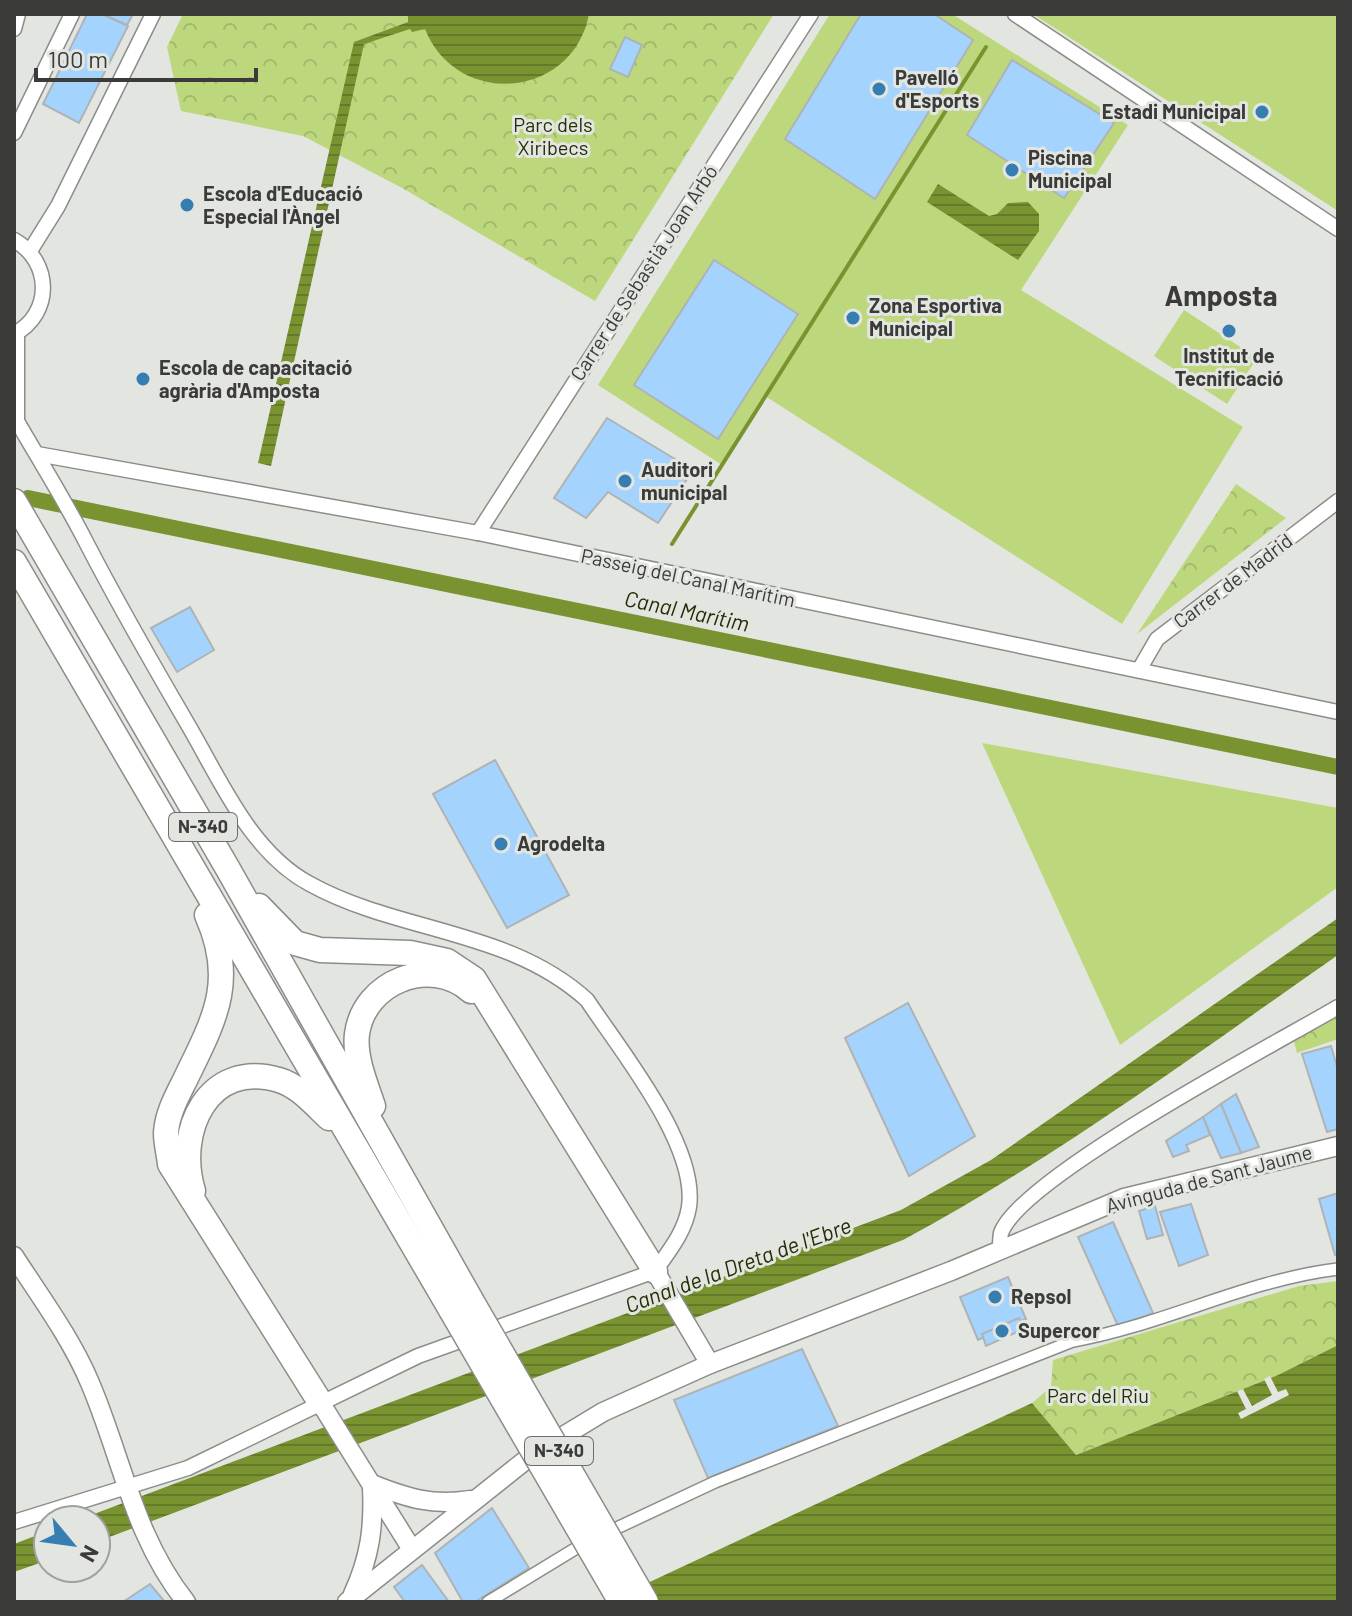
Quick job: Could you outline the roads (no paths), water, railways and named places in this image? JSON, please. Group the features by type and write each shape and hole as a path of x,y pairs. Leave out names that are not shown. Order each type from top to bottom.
{"highway":[{"name":"N-340","path":"14,501 228,869 388,1154 461,1305 621,1602"},
{"name":"N-340","path":"14,562 354,1144 461,1305 646,1602"},
{"path":"165,822 217,938 223,980 217,1014 172,1106 166,1133 170,1164 324,1408"},
{"path":"228,869 272,922 295,943 320,950 410,953 447,961 474,979 660,1279"},
{"path":"388,1154 361,1069 357,1035 368,1001 387,984 414,976 442,977 467,987 495,1013"},
{"path":"199,1209 188,1173 189,1130 204,1101 221,1087 251,1077 280,1080 306,1095 354,1144"}],"street":[{"path":"14,29 18,14"},
{"path":"14,133 72,14"},
{"path":"30,251 58,206 153,14"},
{"name":"Carrer de Sebastià Joan Arbó","path":"478,533 811,14"},
{"path":"1015,14 1338,229"},
{"path":"14,240 30,251 39,264 44,295 30,323 16,334 15,418 84,538 121,611 244,821 280,863 339,899 516,954 556,974 587,1000 666,1124 685,1170 690,1203 686,1221 660,1279 432,1350 324,1408 128,1493 14,1522"},
{"name":"Passeig del Canal Marítim","path":"37,454 478,533 1338,712"},
{"name":"Carrer de Madrid","path":"1139,670 1157,639 1338,501"},
{"path":"1000,1251 1001,1232 1017,1211 1062,1170 1338,1007"},
{"name":"Avinguda de Sant Jaume","path":"349,1600 474,1499 574,1427 710,1364 1000,1251 1124,1198 1338,1146"},
{"path":"14,1256 71,1344 89,1381 141,1527 162,1570 186,1602"},
{"path":"488,1602 586,1542 715,1482 926,1397 1073,1341 1116,1333 1191,1306 1305,1273 1338,1269"},
{"path":"660,1279 710,1364"},
{"path":"324,1408 411,1548"},
{"path":"372,1484 419,1502 445,1504 474,1499"},
{"path":"349,1600 368,1562 374,1527 372,1484"}],"waterway":[{"path":"672,544 986,47"},
{"name":"Canal Marítim","path":"28,498 1338,767"},
{"name":"Canal Marítim","path":"647,627 649,620"}],"place":[{"name":"Pavelló d'Esports","path":"879,89"},
{"name":"Estadi Municipal","path":"1262,112"},
{"name":"Piscina Municipal","path":"1012,170"},
{"name":"Escola d'Educació Especial l'Àngel","path":"187,205"},
{"name":"Zona Esportiva Municipal","path":"853,318"},
{"name":"Institut de Tecnificació","path":"1229,331"},
{"name":"Escola de capacitació agrària d'Amposta","path":"143,379"},
{"name":"Auditori municipal","path":"625,481"},
{"name":"Agrodelta","path":"501,844"},
{"name":"Repsol","path":"995,1297"},
{"name":"Supercor","path":"1002,1331"}],"district":[{"name":"Amposta","path":"1221,296"}],"park label":[{"name":"Parc dels Xiribecs","path":"553,136"},
{"name":"Parc del Riu","path":"1098,1396"}],"water label":[{"name":"Canal de la Dreta de l'Ebre","path":"738,1265"}]}
